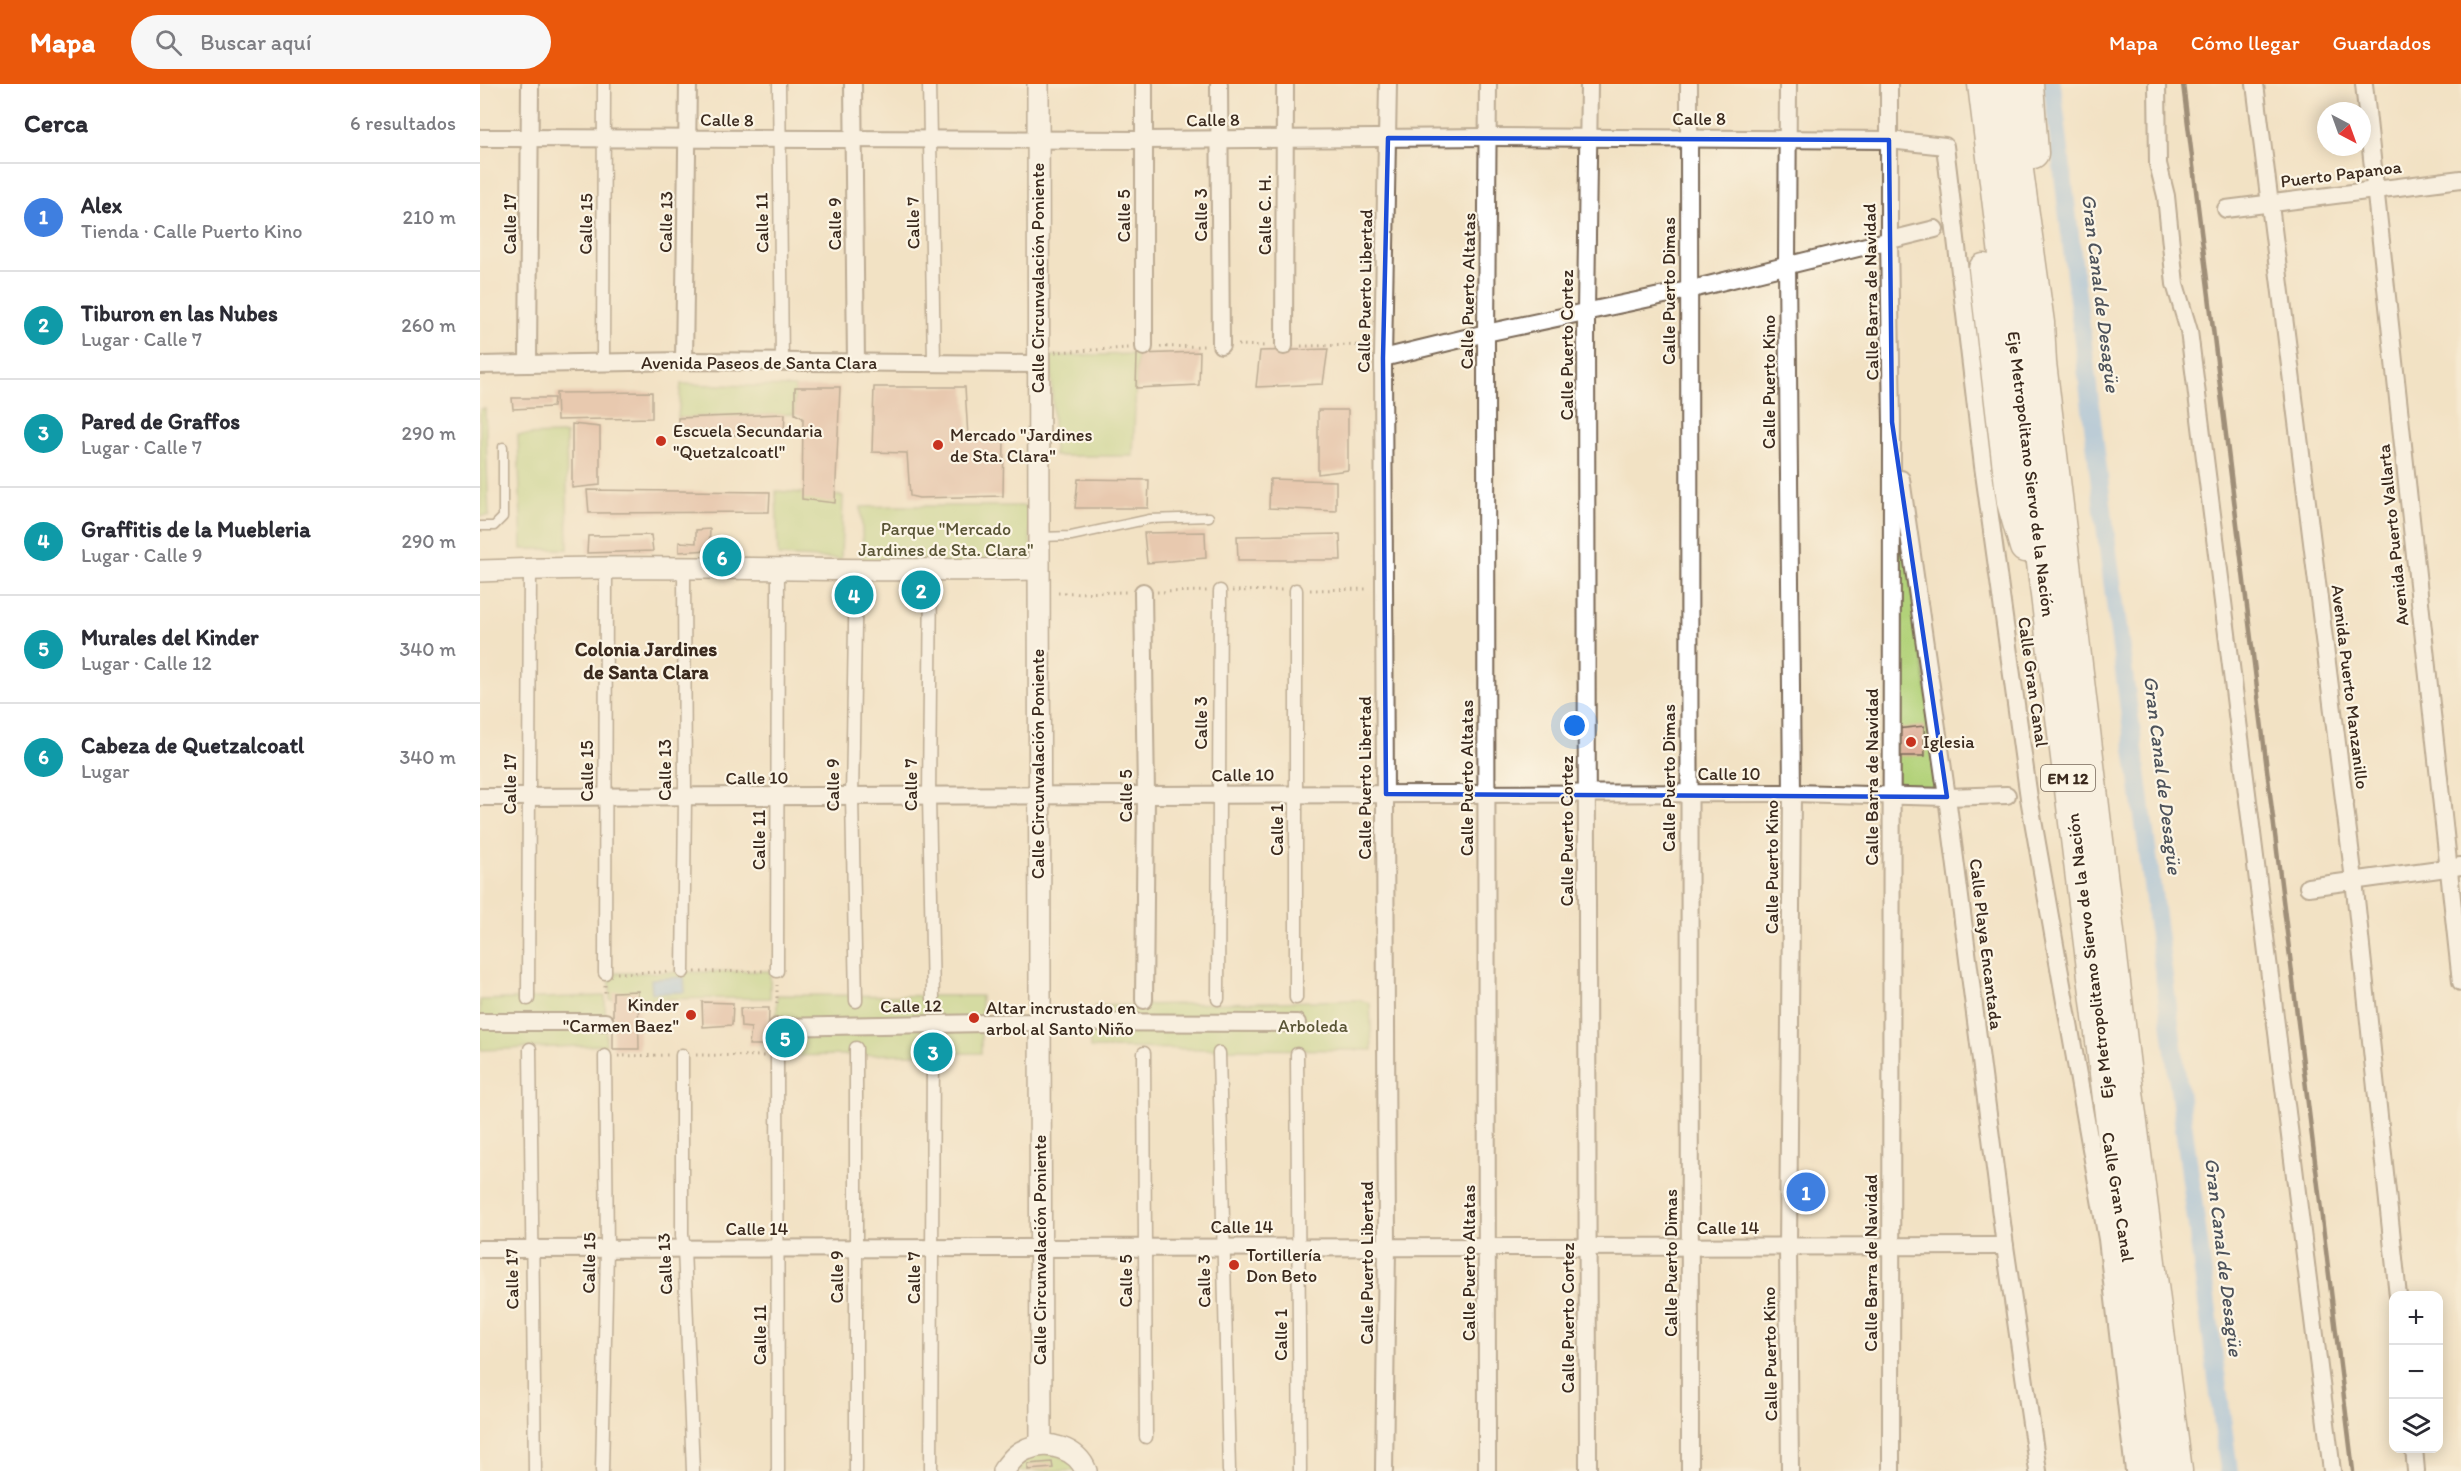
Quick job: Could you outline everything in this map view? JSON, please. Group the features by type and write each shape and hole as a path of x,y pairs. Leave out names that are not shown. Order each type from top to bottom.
{"highway":[{"path":"1963,84 2012,502 2037,599 2051,631"},
{"name":"Eje Metropolitano Siervo de la Nación","path":"1983,84 2107,1106 2154,1471"},
{"name":"Eje Metropolitano Siervo de la Nación","path":"2006,84 2039,324 2043,375 2129,1100 2177,1471"},
{"path":"2028,84 2043,271 2039,324"}],"street":[{"name":"Calle 17","path":"528,364 530,84"},
{"name":"Calle 15","path":"603,363 604,84"},
{"name":"Calle 13","path":"684,361 688,84"},
{"name":"Calle 11","path":"779,84 782,362"},
{"name":"Calle 9","path":"853,84 856,363"},
{"name":"Calle 7","path":"929,84 934,362"},
{"name":"Calle Circunvalación Poniente","path":"1038,84 1037,569 1041,1445"},
{"name":"Calle 5","path":"1144,84 1144,347"},
{"name":"Calle 3","path":"1219,84 1221,345"},
{"name":"Calle C. H.","path":"1284,346 1285,84"},
{"name":"Calle Puerto Libertad","path":"1384,1471 1387,1246 1383,358 1388,84"},
{"name":"Calle Puerto Altatas","path":"1487,1471 1489,1247 1486,795 1488,84"},
{"name":"Calle Puerto Cortez","path":"1588,1471 1586,312 1589,84"},
{"name":"Calle Puerto Dimas","path":"1689,84 1690,1471"},
{"name":"Calle Puerto Kino","path":"1788,84 1787,264 1792,793 1788,1247 1790,1471"},
{"name":"Calle Barra de Navidad","path":"1889,84 1889,239 1893,422 1891,1471"},
{"path":"2157,84 2158,164 2166,196 2175,285 2189,331 2332,1471"},
{"name":"Avenida Puerto Manzanillo","path":"2255,84 2354,880 2397,1291"},
{"name":"Avenida Puerto Vallarta","path":"2364,84 2455,867 2461,982"},
{"name":"Calle 8","path":"480,138 779,140 1689,138 1889,140 1945,146"},
{"name":"Calle Gran Canal","path":"1945,146 1983,466 2029,798 2107,1239 2134,1471"},
{"name":"Puerto Papanoa","path":"2226,210 2461,179"},
{"path":"1383,358 1486,333 1688,290 1935,229"},
{"name":"Avenida Paseos de Santa Clara","path":"480,364 684,361 1038,364"},
{"name":"Calle Playa Encantada","path":"1893,422 1947,797 2005,1246 2038,1471"},
{"name":"Calle 11","path":"777,971 778,568"},
{"path":"480,571 778,568 931,571 1037,569"},
{"name":"Calle 17","path":"528,999 530,569"},
{"name":"Calle 13","path":"683,972 684,569"},
{"name":"Calle 15","path":"605,973 606,570"},
{"name":"Calle 9","path":"856,570 852,797 856,1001"},
{"name":"Calle 7","path":"931,571 929,796 933,999"},
{"name":"Calle 1","path":"1296,590 1296,998"},
{"name":"Calle 3","path":"1218,999 1221,796 1220,591"},
{"name":"Calle 5","path":"1143,592 1146,795 1144,1000"},
{"name":"Calle 10","path":"480,797 1792,793 1947,797 2007,795"},
{"path":"2307,886 2455,867"},
{"path":"480,1022 605,1022"},
{"name":"Calle 12","path":"777,1028 1039,1022 1297,1023"},
{"name":"Calle 9","path":"856,1048 856,1471"},
{"name":"Calle 17","path":"530,1049 535,1471"},
{"name":"Calle 7","path":"931,1471 933,1049"},
{"name":"Calle 5","path":"1144,1053 1146,1437"},
{"name":"Calle 3","path":"1219,1053 1229,1471"},
{"name":"Calle 1","path":"1297,1054 1300,1471"},
{"name":"Calle 13","path":"682,1055 682,1224 693,1471"},
{"name":"Calle 15","path":"602,1471 607,1249 605,1056"},
{"name":"Calle 11","path":"777,1056 778,1471"},
{"name":"Calle 14","path":"480,1249 2005,1246"},
{"path":"1003,1471 1012,1459 1025,1449 1041,1445 1058,1446 1073,1454 1086,1471"},
{"path":"2414,1453 2416,1471"}],"lane":[{"path":"480,526 494,526 503,517 503,447"},
{"path":"1037,537 1071,536 1150,519 1209,517"}],"path":[{"path":"777,971 777,1004"}],"highlighted area":[{"path":"1388,138 1889,140 1892,422 1947,797 1386,794 1383,358"}],"green space":[{"path":"1137,354 1133,456 1054,456 1051,356"},
{"path":"681,384 795,387 795,414 678,418"},
{"path":"480,409 485,409 489,516 480,516"},
{"path":"566,434 568,549 522,549 518,435"},
{"path":"776,491 843,496 841,559 778,556"},
{"name":"Parque \"Mercado Jardines de Sta. Clara\"","path":"1030,506 1031,574 864,573 861,507"},
{"path":"1905,543 1942,794 1896,792 1895,544"},
{"path":"770,971 770,998 610,999 610,973"},
{"path":"777,995 981,996 981,1053 777,1056"},
{"path":"605,996 606,1045 480,1050 480,1000"},
{"name":"Arboleda","path":"1359,1000 1370,1003 1372,1050 1090,1048 1090,1026 1095,1006"},
{"path":"1041,1445 1086,1471 1003,1471"}],"water":[{"path":"684,977 685,992 652,993 651,979"}],"building":[{"path":"1328,349 1323,384 1256,387 1260,351"},
{"path":"1200,352 1199,385 1136,388 1137,354"},
{"path":"795,387 840,387 835,503 802,499 803,418 795,414"},
{"name":"Mercado \"Jardines de Sta. Clara\"","path":"874,387 965,387 968,437 1004,438 1003,496 919,498 910,496 907,453 872,452"},
{"path":"652,392 652,418 557,420 556,393"},
{"path":"512,398 554,398 553,407 513,409"},
{"path":"1318,410 1348,410 1348,470 1318,474"},
{"path":"785,414 784,434 678,436 678,418"},
{"path":"572,424 600,427 600,485 572,488"},
{"path":"1078,479 1149,480 1148,508 1075,508"},
{"path":"1270,479 1336,481 1336,511 1269,508"},
{"path":"587,490 770,492 769,512 589,513"},
{"path":"710,529 709,550 679,552 679,542 696,543 696,530"},
{"path":"1205,532 1206,558 1147,563 1144,533"},
{"path":"1340,534 1341,560 1238,560 1237,536"},
{"path":"651,535 653,551 587,553 588,536"},
{"name":"Iglesia","path":"1924,726 1925,756 1897,756 1896,729"},
{"path":"638,991 639,1049 613,1049 613,992"},
{"path":"702,1002 733,1003 732,1025 703,1027"},
{"path":"740,1008 769,1008 768,1045 749,1045 751,1028 741,1027"},
{"path":"1052,1462 1053,1468 1028,1470 1028,1464"}],"waterway":[{"name":"Gran Canal de Desagüe","path":"2052,84 2106,535 2229,1471"}],"railway":[{"path":"2183,84 2353,1471"}],"place":[{"name":"Escuela Secundaria \"Quetzalcoatl\"","path":"661,441"},
{"name":"Mercado \"Jardines de Sta. Clara\"","path":"938,445"},
{"name":"Cabeza de Quetzalcoatl","path":"722,557"},
{"name":"Tiburon en las Nubes","path":"921,590"},
{"name":"Graffitis de la Muebleria","path":"854,595"},
{"name":"Iglesia","path":"1911,742"},
{"name":"Kinder \"Carmen Baez\"","path":"691,1015"},
{"name":"Altar incrustado en arbol al Santo Niño","path":"974,1018"},
{"name":"Murales del Kinder","path":"785,1038"},
{"name":"Pared de Graffos","path":"933,1052"},
{"name":"Alex","path":"1806,1192"},
{"name":"Tortillería Don Beto","path":"1234,1265"}],"district":[{"name":"Colonia Jardines de Santa Clara","path":"646,660"}]}
